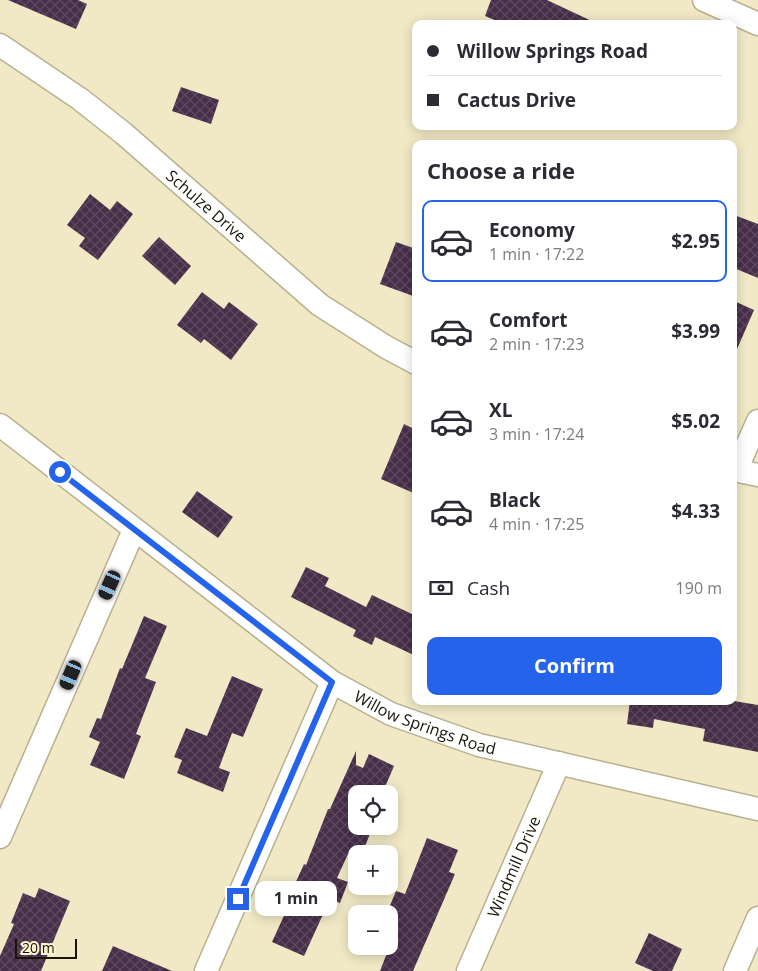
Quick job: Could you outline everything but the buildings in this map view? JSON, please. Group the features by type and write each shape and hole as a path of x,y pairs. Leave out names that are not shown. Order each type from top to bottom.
{"street":[{"path":"704,0 758,24"},
{"name":"Schulze Drive","path":"0,45 80,100 123,133 320,305 386,347 412,361"},
{"path":"737,466 758,421"},
{"name":"Willow Springs Road","path":"0,425 332,682 391,714 479,745 758,809"},
{"path":"737,470 758,475"},
{"path":"0,838 134,530"},
{"path":"206,971 332,682"},
{"name":"Windmill Drive","path":"468,971 558,763"},
{"path":"736,971 758,918"}],"route":[{"path":"60,472 332,682 238,899"}]}
